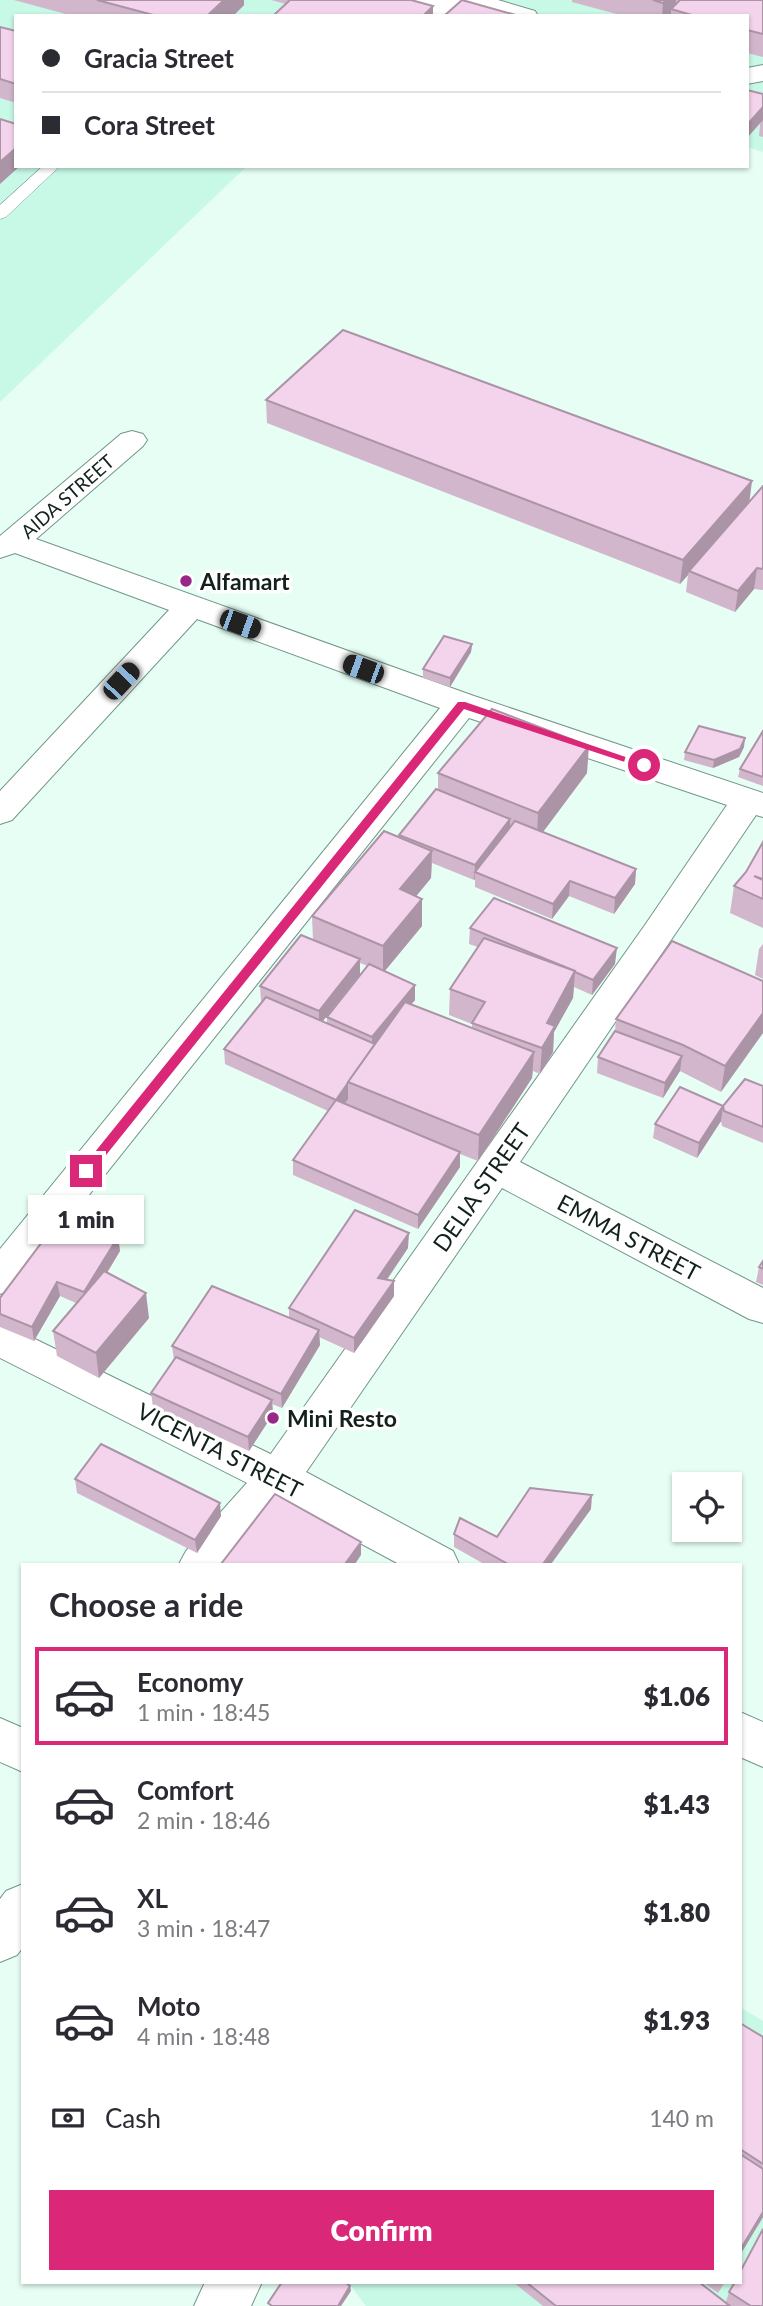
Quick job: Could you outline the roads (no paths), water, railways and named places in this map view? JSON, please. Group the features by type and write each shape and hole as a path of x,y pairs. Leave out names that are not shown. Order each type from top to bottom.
{"street":[{"path":"387,0 427,10 442,9 453,0"},
{"path":"471,0 519,14"},
{"name":"AIDA STREET","path":"7,545 132,440"},
{"path":"7,545 462,704 755,802"},
{"path":"0,812 190,607"},
{"path":"0,1278 462,704"},
{"name":"DELIA STREET","path":"202,1563 278,1478 658,934 755,802"},
{"path":"658,934 693,951"},
{"name":"EMMA STREET","path":"496,1167 763,1307"},
{"name":"VICENTA STREET","path":"0,1339 278,1478 436,1563"},
{"path":"742,1734 763,1746"},
{"path":"0,1740 21,1750"},
{"path":"0,1939 21,1910"},
{"path":"220,2306 235,2284"}],"lane":[{"path":"0,214 50,168"}],"place":[{"name":"Alfamart","path":"186,581"},
{"name":"Mini Resto","path":"273,1418"}]}
